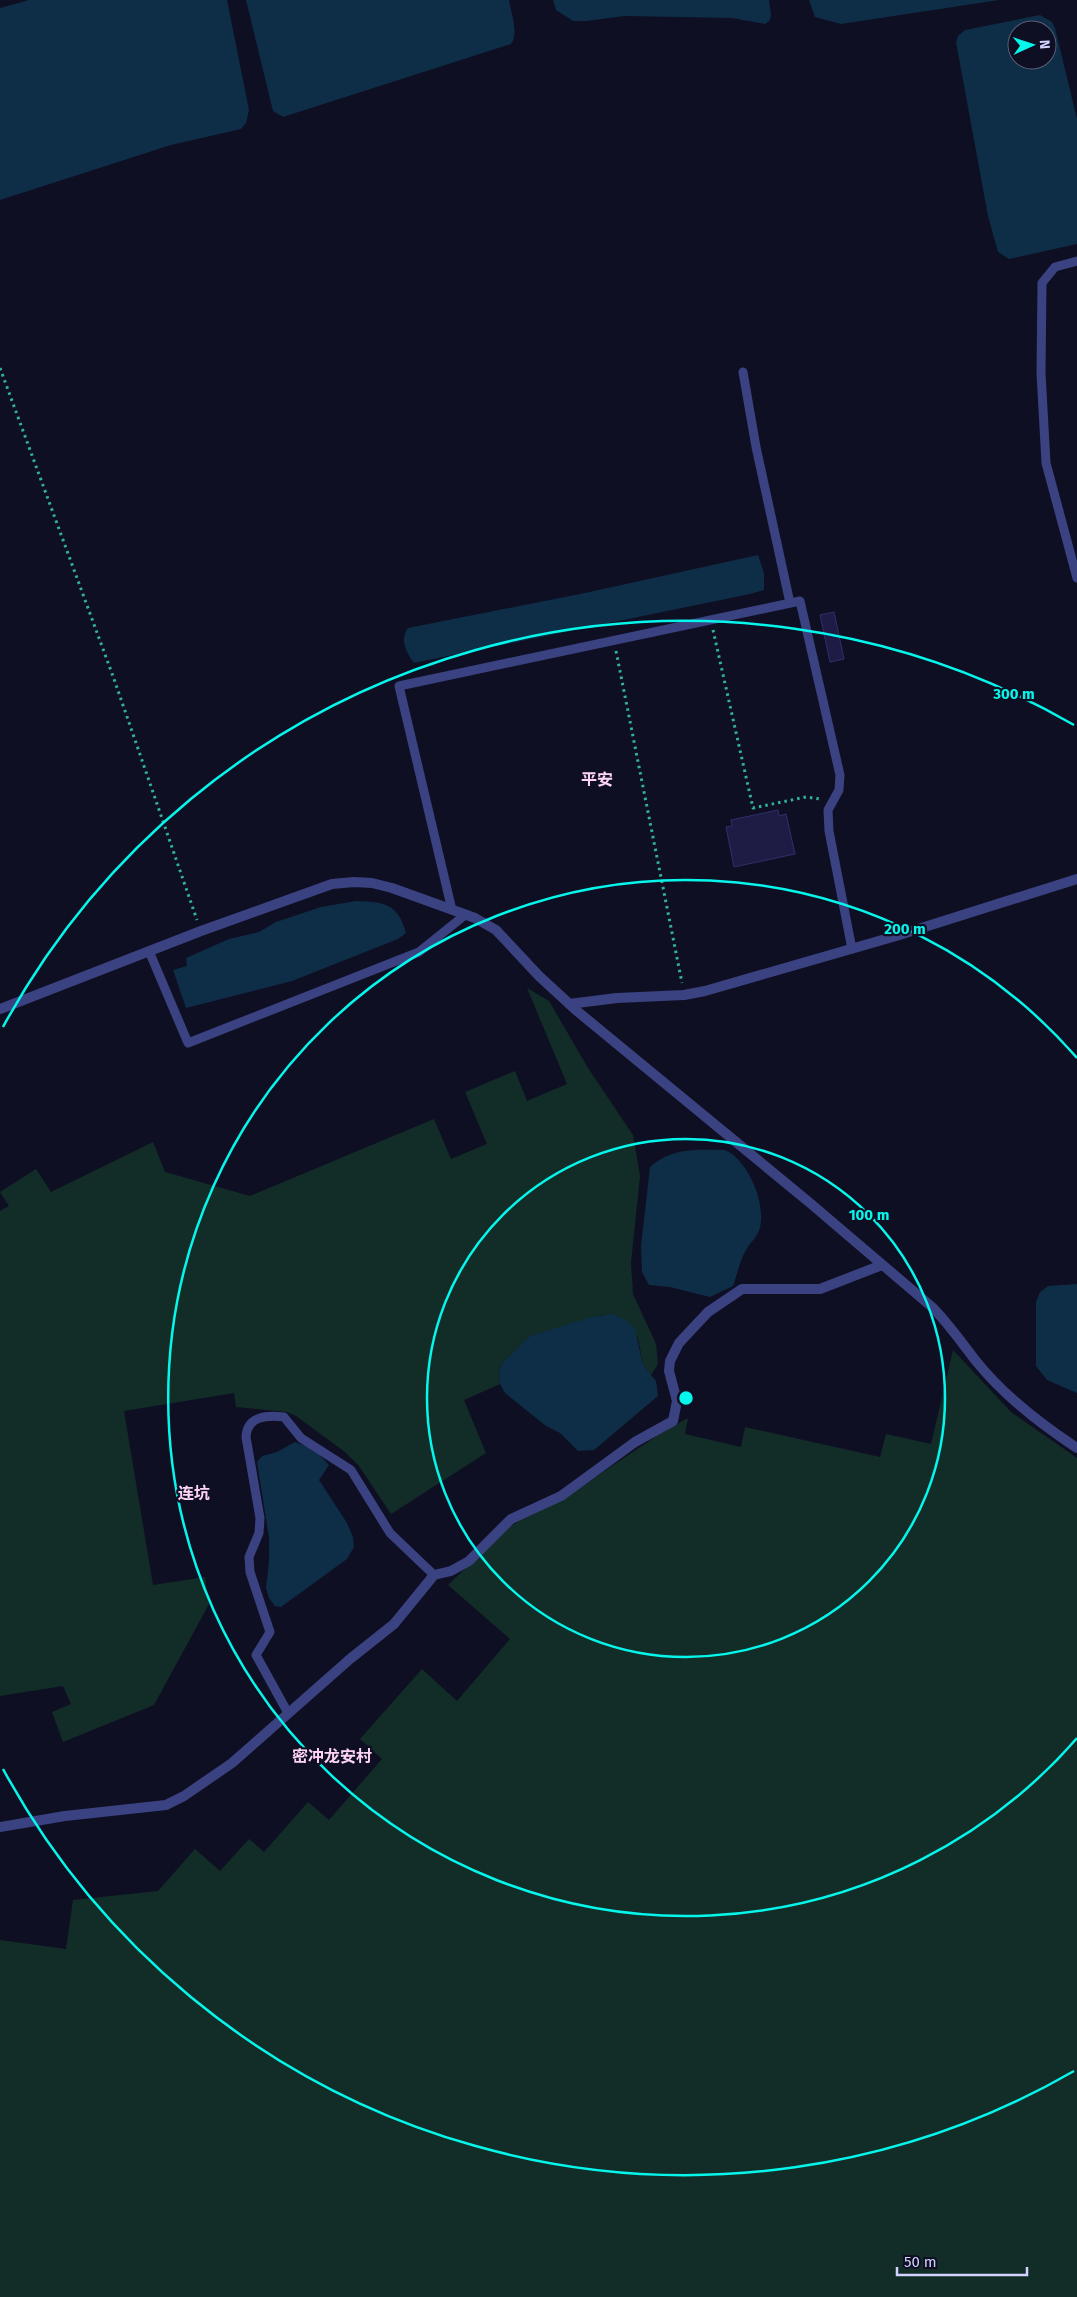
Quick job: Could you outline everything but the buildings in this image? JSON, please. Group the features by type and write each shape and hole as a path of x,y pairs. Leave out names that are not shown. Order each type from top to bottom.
{"street":[{"path":"569,1004 705,991 852,949 1077,879"},
{"path":"0,1009 201,931 332,884 372,883 392,888 465,915 496,930 539,976 569,1004 882,1264 949,1324 976,1361 1009,1396 1029,1414 1077,1448"},
{"path":"0,1827 65,1816 166,1806 184,1796 232,1763 394,1624 434,1575 451,1571 469,1561 511,1519 562,1496 635,1442 673,1421 677,1401 669,1366 673,1352 708,1312 725,1302 736,1291 742,1289 820,1289 882,1264"}],"lane":[{"path":"1077,261 1054,267 1042,283 1041,373 1046,463 1077,578"},
{"path":"743,372 756,446 790,603"},
{"path":"452,910 399,686 800,601 840,775 839,790 828,810 829,831 852,949"},
{"path":"149,951 188,1043 419,952 465,915"},
{"path":"288,1713 256,1656 270,1632 250,1572 249,1562 252,1546 259,1533 260,1523 246,1437 248,1426 251,1423 256,1419 271,1416 284,1417 301,1438 351,1470 390,1533 434,1575"}],"path":[{"path":"0,368 114,679 201,931"},
{"path":"711,620 752,808 806,797 833,801"},
{"path":"614,641 684,994"}],"green space":[{"path":"527,988 549,1001 588,1068 633,1135 640,1176 631,1263 633,1294 656,1344 658,1364 651,1375 643,1365 638,1338 618,1316 603,1315 530,1336 504,1361 499,1369 500,1384 464,1400 486,1453 391,1514 359,1466 345,1452 296,1416 287,1412 236,1407 234,1393 124,1411 153,1585 205,1577 209,1604 154,1705 63,1742 52,1712 71,1704 63,1686 0,1696 0,1211 9,1206 0,1192 36,1169 51,1192 153,1142 165,1172 250,1196 434,1119 451,1159 487,1144 465,1092 515,1071 527,1101 567,1084"},
{"path":"953,1350 1011,1412 1077,1458 1077,2297 0,2297 0,1940 66,1949 73,1900 158,1891 195,1849 220,1871 249,1839 264,1852 308,1802 329,1820 382,1759 360,1739 422,1669 457,1701 510,1639 448,1585 507,1529 521,1519 560,1501 661,1433 688,1418 685,1434 741,1447 745,1427 880,1457 886,1434 931,1444"}],"water":[{"path":"29,0 227,0 249,110 246,123 241,129 171,145 0,200 0,8"},
{"path":"246,0 509,0 514,23 514,34 511,44 283,117 273,111"},
{"path":"553,0 769,0 771,14 770,20 765,24 732,18 625,16 573,21 556,10"},
{"path":"809,0 999,0 841,24 815,17"},
{"path":"1040,15 1049,20 1015,20"},
{"path":"1007,22 1007,70 1057,70 1057,36 1077,119 1077,244 1009,259 998,252 988,216 956,42 958,36 965,30"},
{"path":"758,555 764,573 764,590 750,594 414,663 405,646 404,637 408,628 585,593"},
{"path":"356,901 374,902 388,906 399,915 406,933 398,939 292,981 186,1008 173,970 187,966 186,958 229,939 259,932 276,922 321,907"},
{"path":"695,1150 725,1150 733,1155 748,1172 758,1195 761,1217 759,1230 744,1254 733,1286 710,1297 670,1287 649,1285 642,1272 641,1246 650,1167 677,1153"},
{"path":"1077,1284 1077,1393 1047,1380 1036,1366 1036,1302 1040,1292 1048,1286"},
{"path":"613,1314 627,1321 635,1329 643,1365 656,1381 658,1396 594,1450 578,1451 560,1433 546,1426 505,1393 500,1384 499,1370 504,1361 530,1336 592,1317"},
{"path":"295,1442 314,1449 329,1465 319,1480 347,1523 353,1537 354,1547 347,1559 281,1607 275,1606 269,1598 266,1588 269,1537 257,1462 262,1456 277,1452"}],"district":[{"name":"平安","path":"597,779"},
{"name":"连坑","path":"194,1493"},
{"name":"密冲龙安村","path":"332,1756"}]}
